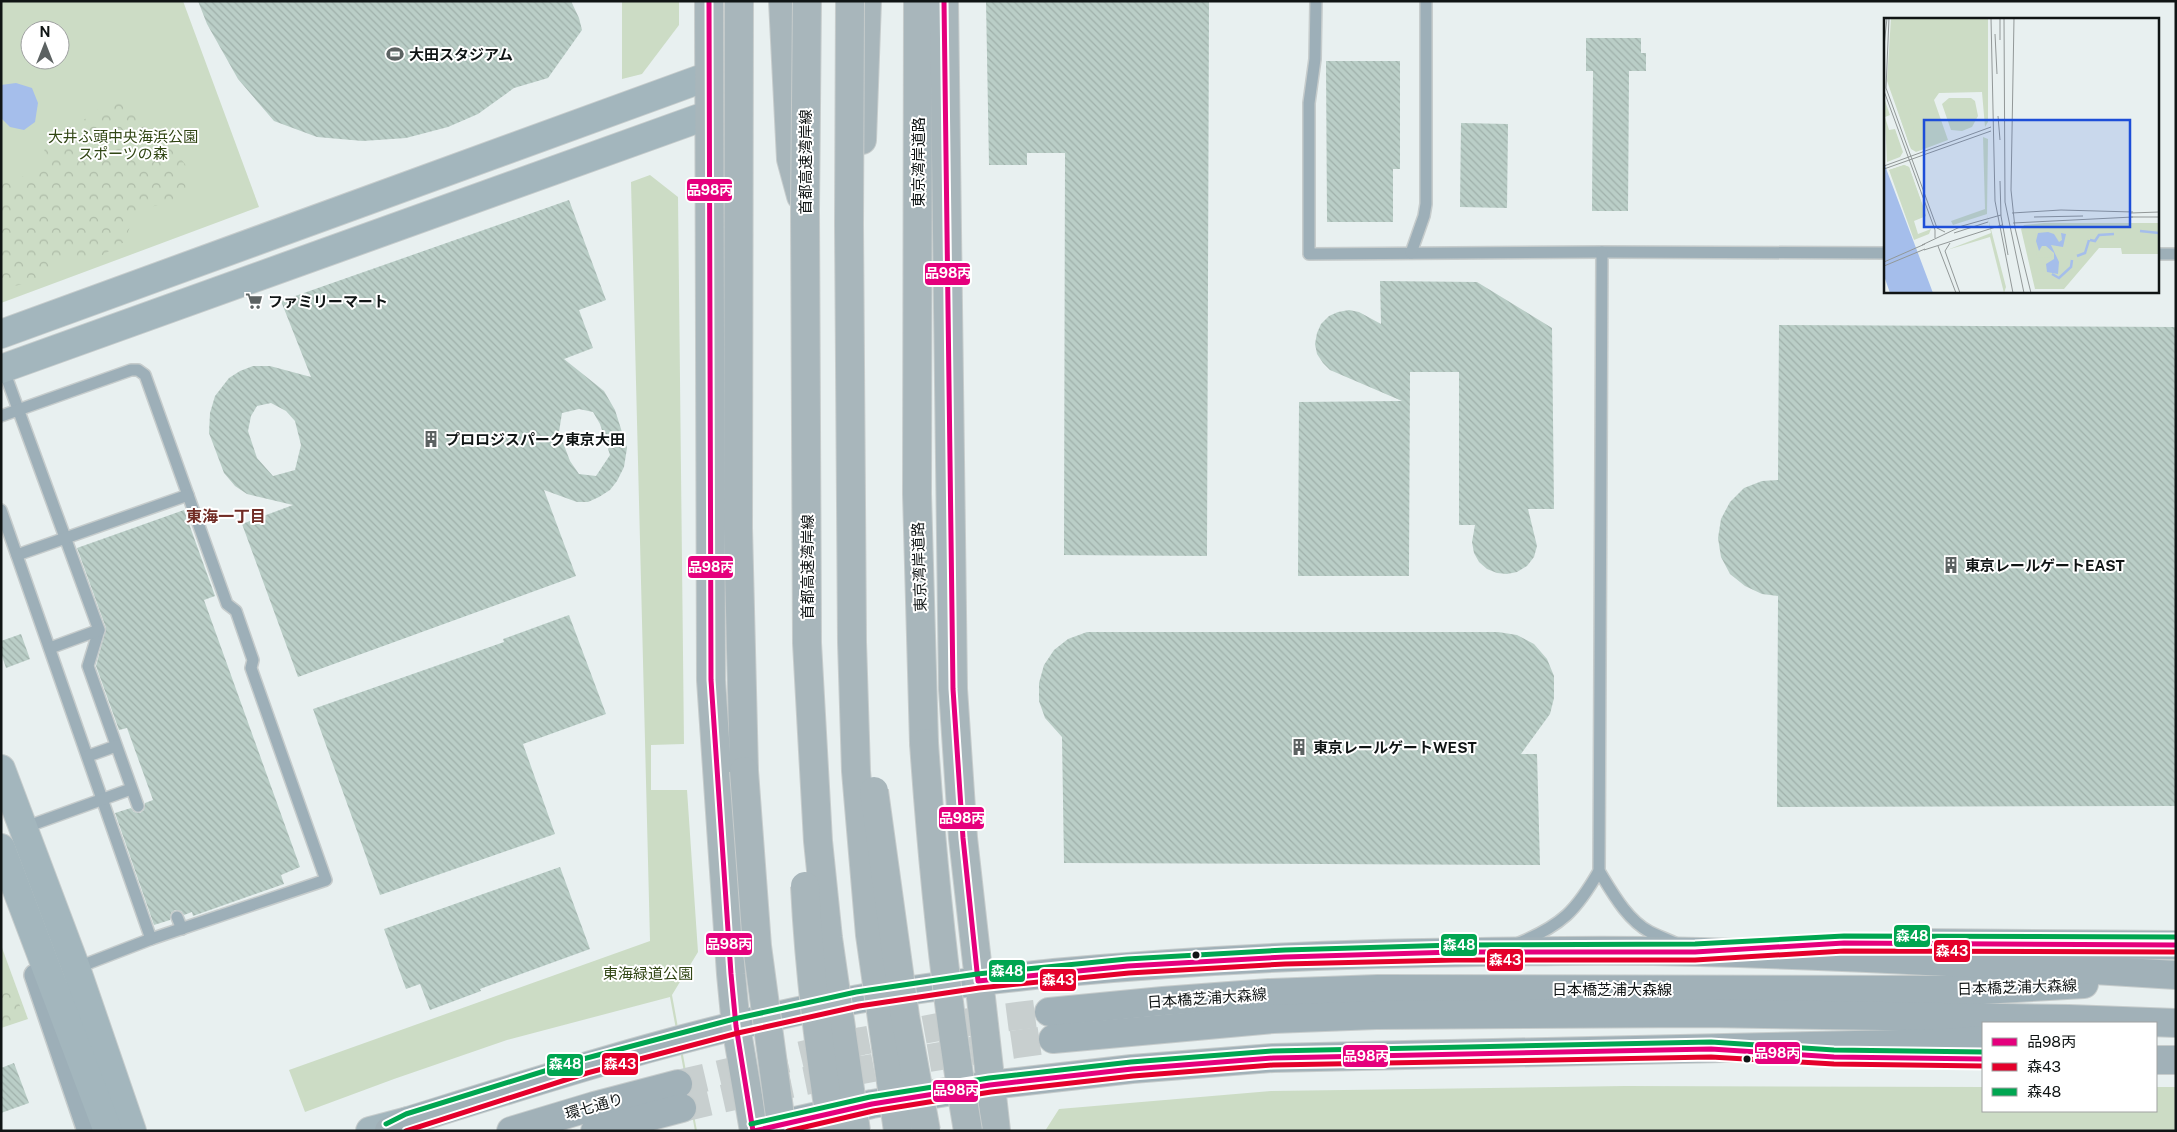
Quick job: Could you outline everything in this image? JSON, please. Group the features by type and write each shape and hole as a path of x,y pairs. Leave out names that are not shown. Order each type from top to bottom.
{"highway":[{"path":"709,1 711,680 720,830 736,1026 753,1131"},
{"path":"739,1 738,528 741,704 758,955 782,1131"},
{"path":"783,1 791,159 805,210"},
{"name":"首都高速湾岸線","path":"807,1 805,210 807,643 818,841 839,1026 856,1131"},
{"path":"850,1 849,224 852,642 856,771 862,867 898,1131"},
{"path":"849,224 860,182 867,1"},
{"name":"東京湾岸道路","path":"918,1 917,494 924,742 930,832 952,1035 968,1131"},
{"path":"944,1 953,689 963,838 996,1131"},
{"path":"852,642 903,1006 926,1131"},
{"path":"807,643 804,851 808,939 815,1016 832,1131"}],"main road":[{"path":"1695,952 1844,943 2176,945"},
{"path":"398,1126 585,1066 736,1026 858,998 978,981 1128,966 1275,957 1492,952 1695,952 2176,975"},
{"name":"日本橋芝浦大森線","path":"1049,1012 1269,993 1378,989 1982,990 2176,980"},
{"name":"日本橋芝浦大森線","path":"1052,1039 1273,1018 1376,1015 1704,1013 2069,1018 2155,1022"},
{"name":"日本橋芝浦大森線","path":"2157,1022 2176,1023"},
{"path":"2157,1029 2176,1028"},
{"path":"753,1131 872,1104 990,1085 1132,1069 1274,1058 1711,1049 1982,1040"},
{"path":"1711,1049 1834,1057 1982,1059"},
{"path":"2157,1060 2176,1060"},
{"name":"環七通り","path":"511,1131 594,1106 680,1096 594,1131"}],"street":[{"path":"1,334 709,76"},
{"path":"2,368 708,115"},
{"path":"1,768 76,968 132,1131"},
{"path":"1,848 108,1131"},
{"path":"1,881 88,1131"},
{"path":"370,1131 398,1126"}],"lane":[{"path":"1316,1 1315,59 1309,103 1309,254 1884,253"},
{"path":"1411,253 1424,216 1426,204 1426,1"},
{"path":"1492,952 1548,931 1565,918 1584,897 1599,871 1602,252"},
{"path":"2160,254 2176,254"},
{"path":"2,368 99,630 88,666 138,806"},
{"path":"1,416 132,370 142,372 145,375 227,604 236,610 253,660 251,668 326,880 151,940 76,968"},
{"path":"17,555 188,495"},
{"path":"1,510 151,940"},
{"path":"50,648 99,630"},
{"path":"88,756 116,746"},
{"path":"23,828 131,789"},
{"path":"1599,871 1616,899 1632,918 1648,931 1695,952"},
{"path":"177,917 182,930"}],"green space":[{"name":"大井ふ頭中央海浜公園 スポーツの森","path":"1,1 183,1 259,207 1,303"},
{"path":"622,1 679,1 679,25 642,74 622,79"},
{"path":"114,98 159,131 188,168 185,191 170,202 150,207 133,219 124,242 101,256 70,257 32,282 1,289 1,184 5,181 41,172 47,134 85,119"},
{"name":"東海緑道公園","path":"650,175 678,197 684,744 651,745 651,790 687,790 698,952 672,995 697,1131 695,1131 670,997 507,1040 305,1112 289,1070 650,941 631,182"},
{"path":"1,945 28,1019 1,1028"},
{"path":"12,984 24,1017 1,1025 1,988"},
{"path":"1625,1086 1982,1087 1982,1112 2157,1112 2157,1087 2176,1087 2176,1131 1045,1131 1059,1109 1271,1091"}],"water":[{"path":"16,83 32,88 38,103 35,122 24,130 10,127 1,118 1,85"}],"building":[{"name":"大田スタジアム","path":"198,1 571,1 582,30 548,78 514,88 478,114 448,127 406,138 363,141 317,137 274,121 238,79 207,24"},
{"path":"986,1 1209,1 1207,556 1064,555 1065,153 1027,153 1027,165 989,165"},
{"path":"1586,38 1641,38 1641,53 1646,53 1646,71 1629,71 1628,211 1592,211 1593,71 1586,71"},
{"path":"1326,61 1400,61 1400,169 1393,169 1393,222 1327,222"},
{"path":"1461,123 1508,124 1507,208 1460,207"},
{"name":"プロロジスパーク東京大田","path":"569,200 606,300 579,310 593,348 564,359 604,391 615,410 627,448 624,467 617,481 610,490 599,497 588,502 577,502 544,490 576,576 298,677 242,524 293,505 247,494 235,486 224,473 209,433 210,413 215,396 229,378 240,371 253,366 270,366 311,377 281,301","holes":["271,403 286,411 295,421 301,445 295,470 273,476 257,458 248,431 251,416 257,406","579,409 593,412 600,424 610,455 596,476 579,474 570,461 559,432 562,413"]},
{"path":"1380,281 1477,282 1552,328 1554,509 1528,509 1537,546 1534,557 1527,566 1517,572 1497,573 1487,569 1479,562 1474,553 1472,542 1475,525 1459,525 1459,372 1410,372 1409,576 1298,576 1299,402 1402,401 1330,370 1317,354 1315,344 1321,324 1329,316 1338,312 1349,310 1359,312 1381,324"},
{"name":"東京レールゲートEAST","path":"1779,325 2176,327 2176,806 1777,807 1778,596 1762,594 1745,586 1730,574 1721,557 1718,538 1721,519 1730,502 1744,488 1762,481 1778,480"},
{"path":"184,510 215,596 204,600 300,867 281,875 284,884 193,916 192,912 184,915 181,911 175,910 171,913 170,920 154,925 115,813 131,808 134,812 140,813 144,810 145,803 153,800 127,728 119,730 96,666 106,628 77,548"},
{"path":"569,615 606,714 523,744 555,834 380,895 313,709 504,642 503,639"},
{"name":"東京レールゲートWEST","path":"1087,632 1498,632 1517,635 1534,644 1547,659 1554,676 1554,698 1550,714 1521,754 1537,754 1540,865 1064,863 1062,737 1045,718 1039,701 1039,683 1044,665 1054,650 1068,639"},
{"path":"21,634 30,659 6,668 1,653 1,641"},
{"path":"560,867 590,949 480,989 481,991 430,1010 420,984 406,989 384,929"},
{"path":"14,1063 29,1103 1,1113 1,1068"}],"tunnel":[{"path":"678,1084 862,1041 955,1024 1049,1012"},
{"path":"682,1108 774,1087 867,1069 1053,1039"}],"transit line":[{"name":"品98丙","path":"709,1 711,680 731,974 736,1026 753,1131"},
{"name":"品98丙","path":"944,1 953,689 963,838 978,981 1128,966 1285,957 1455,952 1695,952 1844,943 2176,945"},
{"name":"森48","path":"386,1124 406,1114 583,1059 734,1019 856,992 977,974 1127,959 1285,950 1455,945 1695,944 1844,936 2176,937"},
{"name":"森43","path":"406,1131 587,1073 738,1033 859,1006 979,988 1129,973 1285,964 1455,960 1695,960 1844,951 2176,952"},
{"name":"森48","path":"751,1124 870,1097 989,1078 1131,1062 1272,1051 1711,1042 1834,1050 1982,1052"},
{"name":"品98丙","path":"754,1131 872,1104 990,1085 1132,1069 1273,1058 1711,1049 1834,1057 1982,1059"},
{"name":"森43","path":"788,1131 873,1111 991,1092 1133,1076 1273,1065 1711,1057 1834,1064 1982,1066"}],"place":[{"name":"大田スタジアム","path":"395,54"},
{"name":"ファミリーマート","path":"254,301"},
{"name":"プロロジスパーク東京大田","path":"431,439"},
{"name":"東京レールゲートEAST","path":"1951,565"},
{"name":"東京レールゲートWEST","path":"1299,747"}],"district":[{"name":"東海一丁目","path":"226,516"}]}
